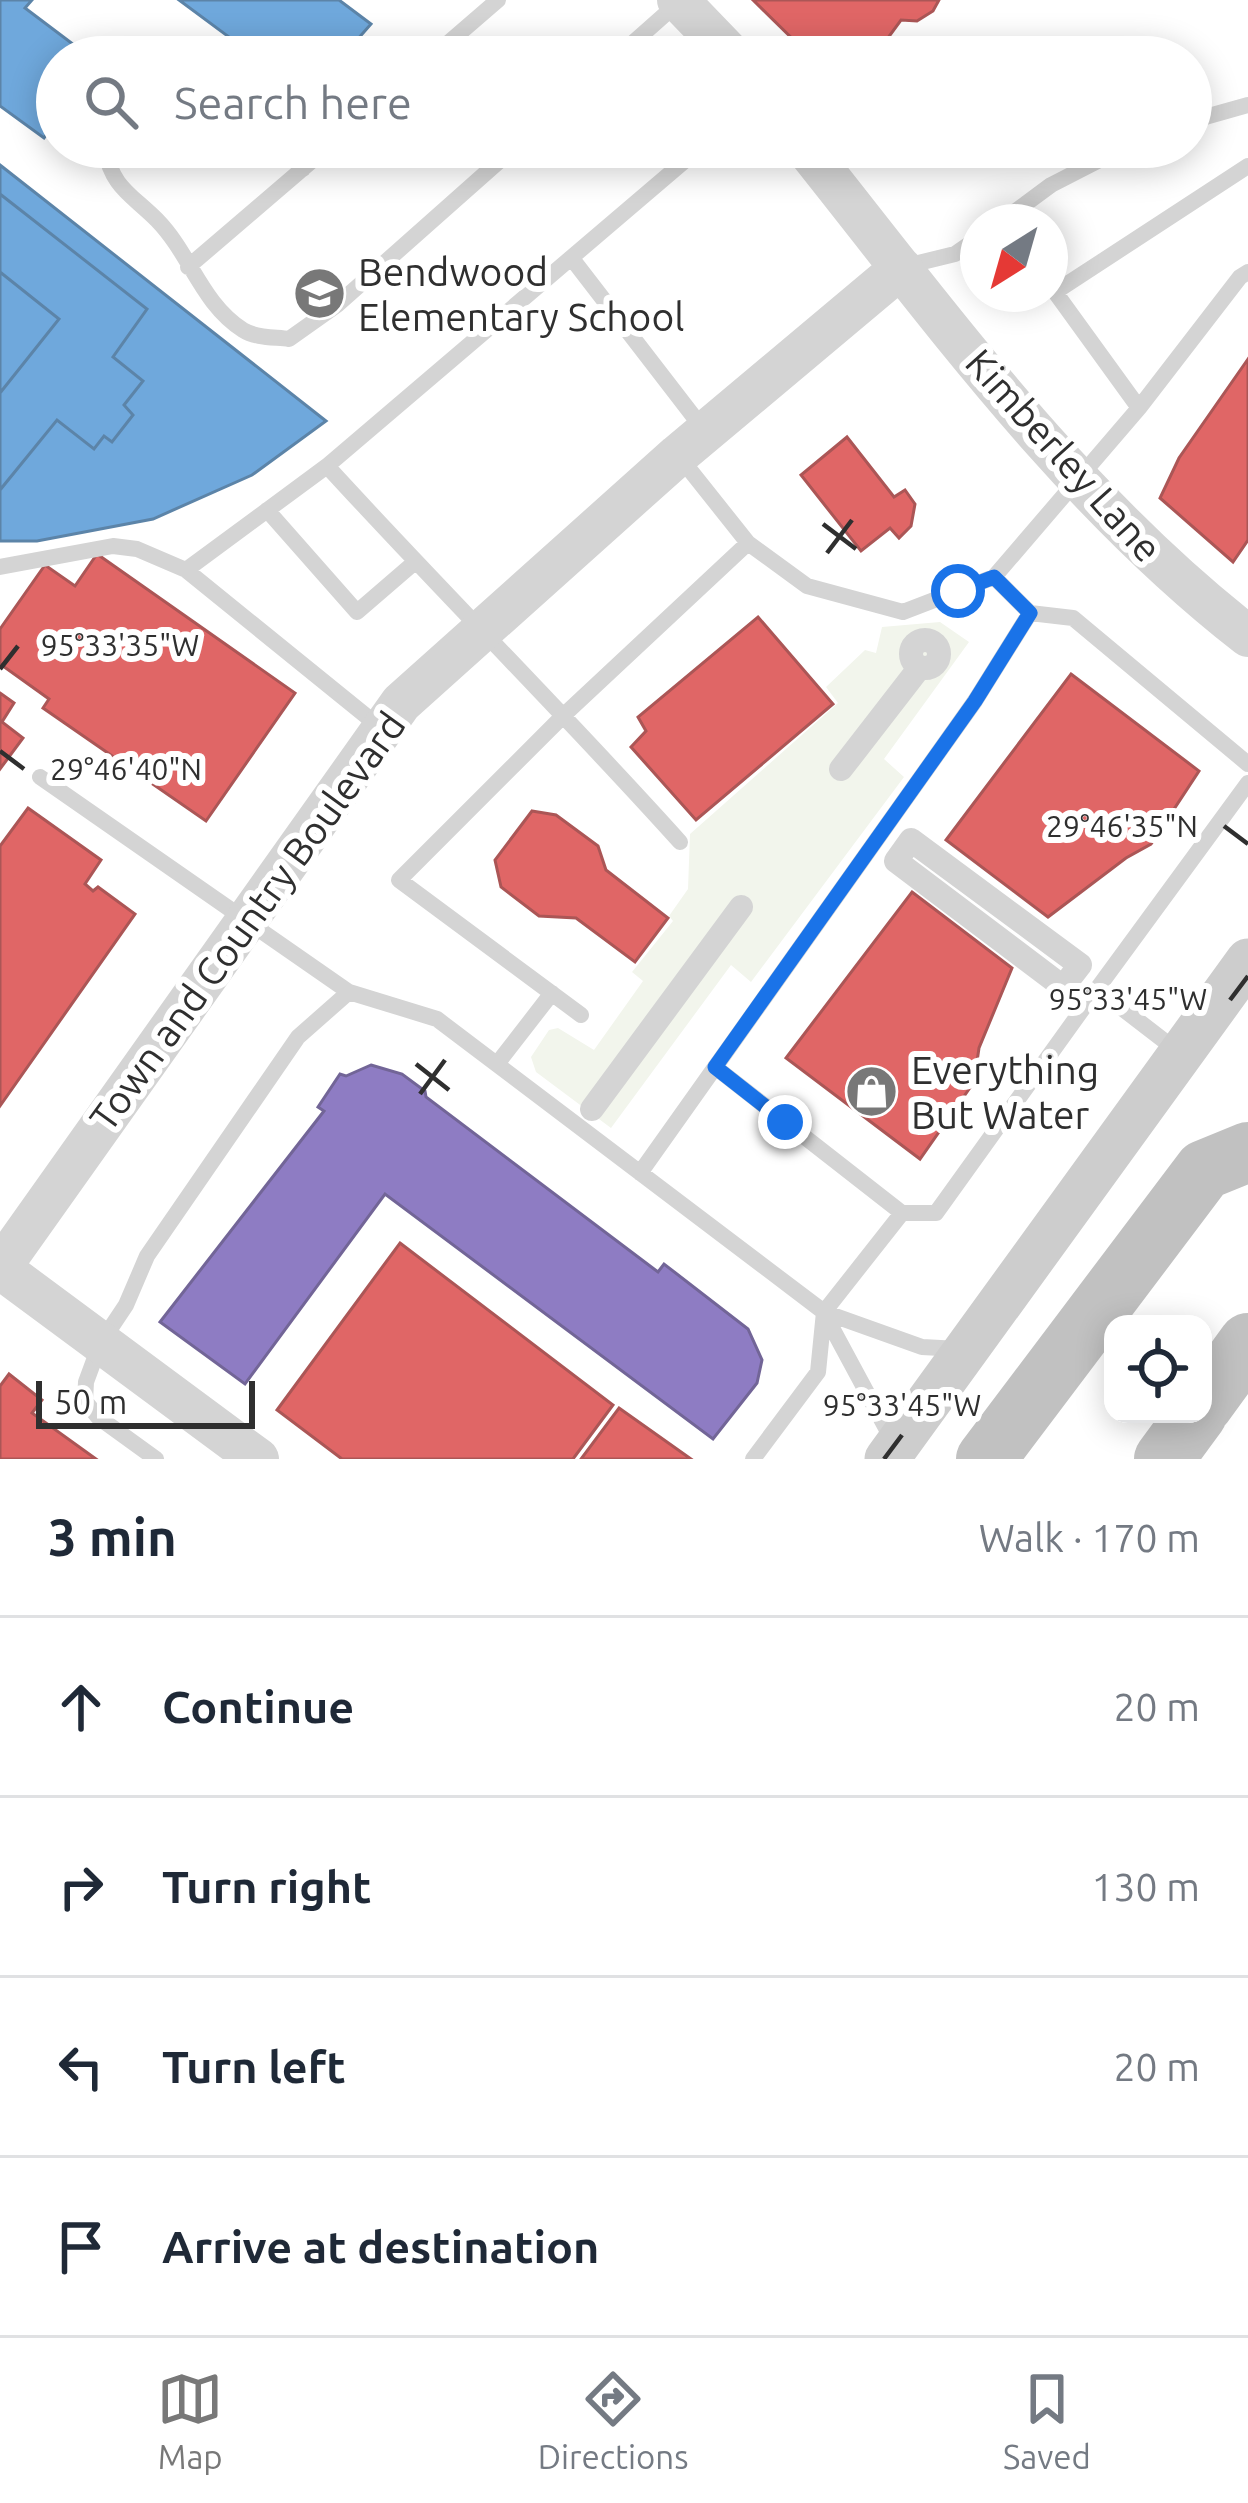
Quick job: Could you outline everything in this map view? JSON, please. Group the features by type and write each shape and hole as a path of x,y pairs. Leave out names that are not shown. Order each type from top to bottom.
{"highway":[{"path":"986,1459 1204,1170 1248,1152"},
{"path":"1141,1315 1248,1167"},
{"path":"1212,1393 1248,1343"},
{"path":"1036,1459 1104,1365"},
{"path":"1164,1459 1190,1423"}],"main road":[{"path":"891,1453 1248,961"}],"street":[{"path":"679,1 713,36"},
{"name":"Kimberley Lane","path":"822,168 1028,425 1144,549 1246,631"},
{"name":"Town and Country Boulevard","path":"0,1268 401,703 692,444 901,268"},
{"path":"841,769 920,667 911,657 913,647 925,640 933,643 949,621"},
{"path":"934,874 973,886 1080,965 1063,987 957,907 934,874"},
{"path":"957,907 973,886"},
{"path":"985,928 1001,906"},
{"path":"592,1108 741,907"},
{"path":"1016,952 1033,930"},
{"path":"0,1268 258,1459"}],"lane":[{"path":"456,36 498,0"},
{"path":"640,36 679,1"},
{"path":"1212,115 1242,106 1248,123"},
{"path":"1139,408 1055,292 1248,166"},
{"path":"109,168 131,201 158,221 210,302 248,334 289,339 337,305 491,168"},
{"path":"186,570 327,466 677,168"},
{"path":"1025,204 1084,168"},
{"path":"188,267 303,169"},
{"path":"901,268 960,251"},
{"path":"573,260 692,444 748,543 807,586 903,611 994,577 1080,480 1248,272"},
{"path":"327,466 565,714 680,842"},
{"path":"267,511 357,612 415,562"},
{"path":"581,1015 399,880 565,714 748,543"},
{"path":"0,567 113,546 137,548 186,570 382,728"},
{"path":"994,577 1030,613 1073,618 1248,764"},
{"path":"640,1172 975,701 1030,613"},
{"path":"40,777 349,992 437,1019 824,1312 922,1347 966,1350"},
{"path":"715,1067 902,1213 936,1213 1248,783"},
{"path":"1097,989 1181,1054"},
{"path":"156,1459 98,1417 85,1401 86,1382 100,1344 126,1305 147,1256 298,1037 349,992"},
{"path":"497,1064 552,993"},
{"path":"753,1459 818,1372 824,1312 902,1213"},
{"path":"824,1312 891,1453"}],"shaded area":[{"path":"940,622 969,642 884,759 904,777 751,982 731,965 611,1128 536,1072 531,1057 549,1030 558,1028 594,1050 643,981 632,972 673,921 669,916 688,889 690,834 838,703 826,687 865,650 876,653 882,627"}],"building: Shops":[{"path":"753,0 939,0 933,11 917,21 901,20 889,36 790,36"},
{"path":"1248,359 1248,540 1233,562 1160,498 1179,458"},
{"path":"847,437 894,497 905,490 915,504 911,526 899,538 890,528 861,551 801,475"},
{"path":"97,554 295,693 206,821 43,708 49,699 0,664 0,629 45,565 75,586"},
{"path":"758,617 833,704 696,820 631,747 646,731 638,717"},
{"path":"1071,674 1199,771 1151,844 1048,917 946,840"},
{"path":"0,693 14,703 2,722 23,738 0,769"},
{"path":"28,808 101,860 85,884 93,891 98,887 135,914 0,1106 0,846"},
{"path":"532,811 556,815 598,846 606,870 668,918 635,962 576,918 539,916 501,887 495,860"},
{"path":"912,892 1012,968 979,1048 974,1082 920,1159 786,1058"},
{"path":"400,1243 613,1405 573,1459 342,1459 277,1410"},
{"path":"9,1374 42,1400 32,1413 96,1459 0,1459 0,1386"},
{"path":"619,1408 691,1459 581,1459"}],"building: Offices":[{"path":"371,1065 402,1074 658,1272 664,1264 748,1329 762,1360 757,1383 713,1439 385,1194 245,1384 160,1322 324,1111 318,1107 340,1074"}],"building: Schools":[{"path":"0,0 32,0 25,8 62,36 36,36 36,132 0,106"},
{"path":"179,0 339,0 371,24 360,36 228,36"},
{"path":"0,165 326,421 252,475 153,519 37,541 0,541"},
{"path":"0,194 147,309 113,357 143,381 124,405 133,415 112,442 104,436 94,449 57,420 0,490 0,393 59,319 0,272"}],"place":[{"name":"Bendwood Elementary School","path":"319,293"},
{"name":"Everything But Water","path":"872,1091"}],"route":[{"path":"785,1122 715,1067 975,701 1030,613 994,577 958,591"}]}
